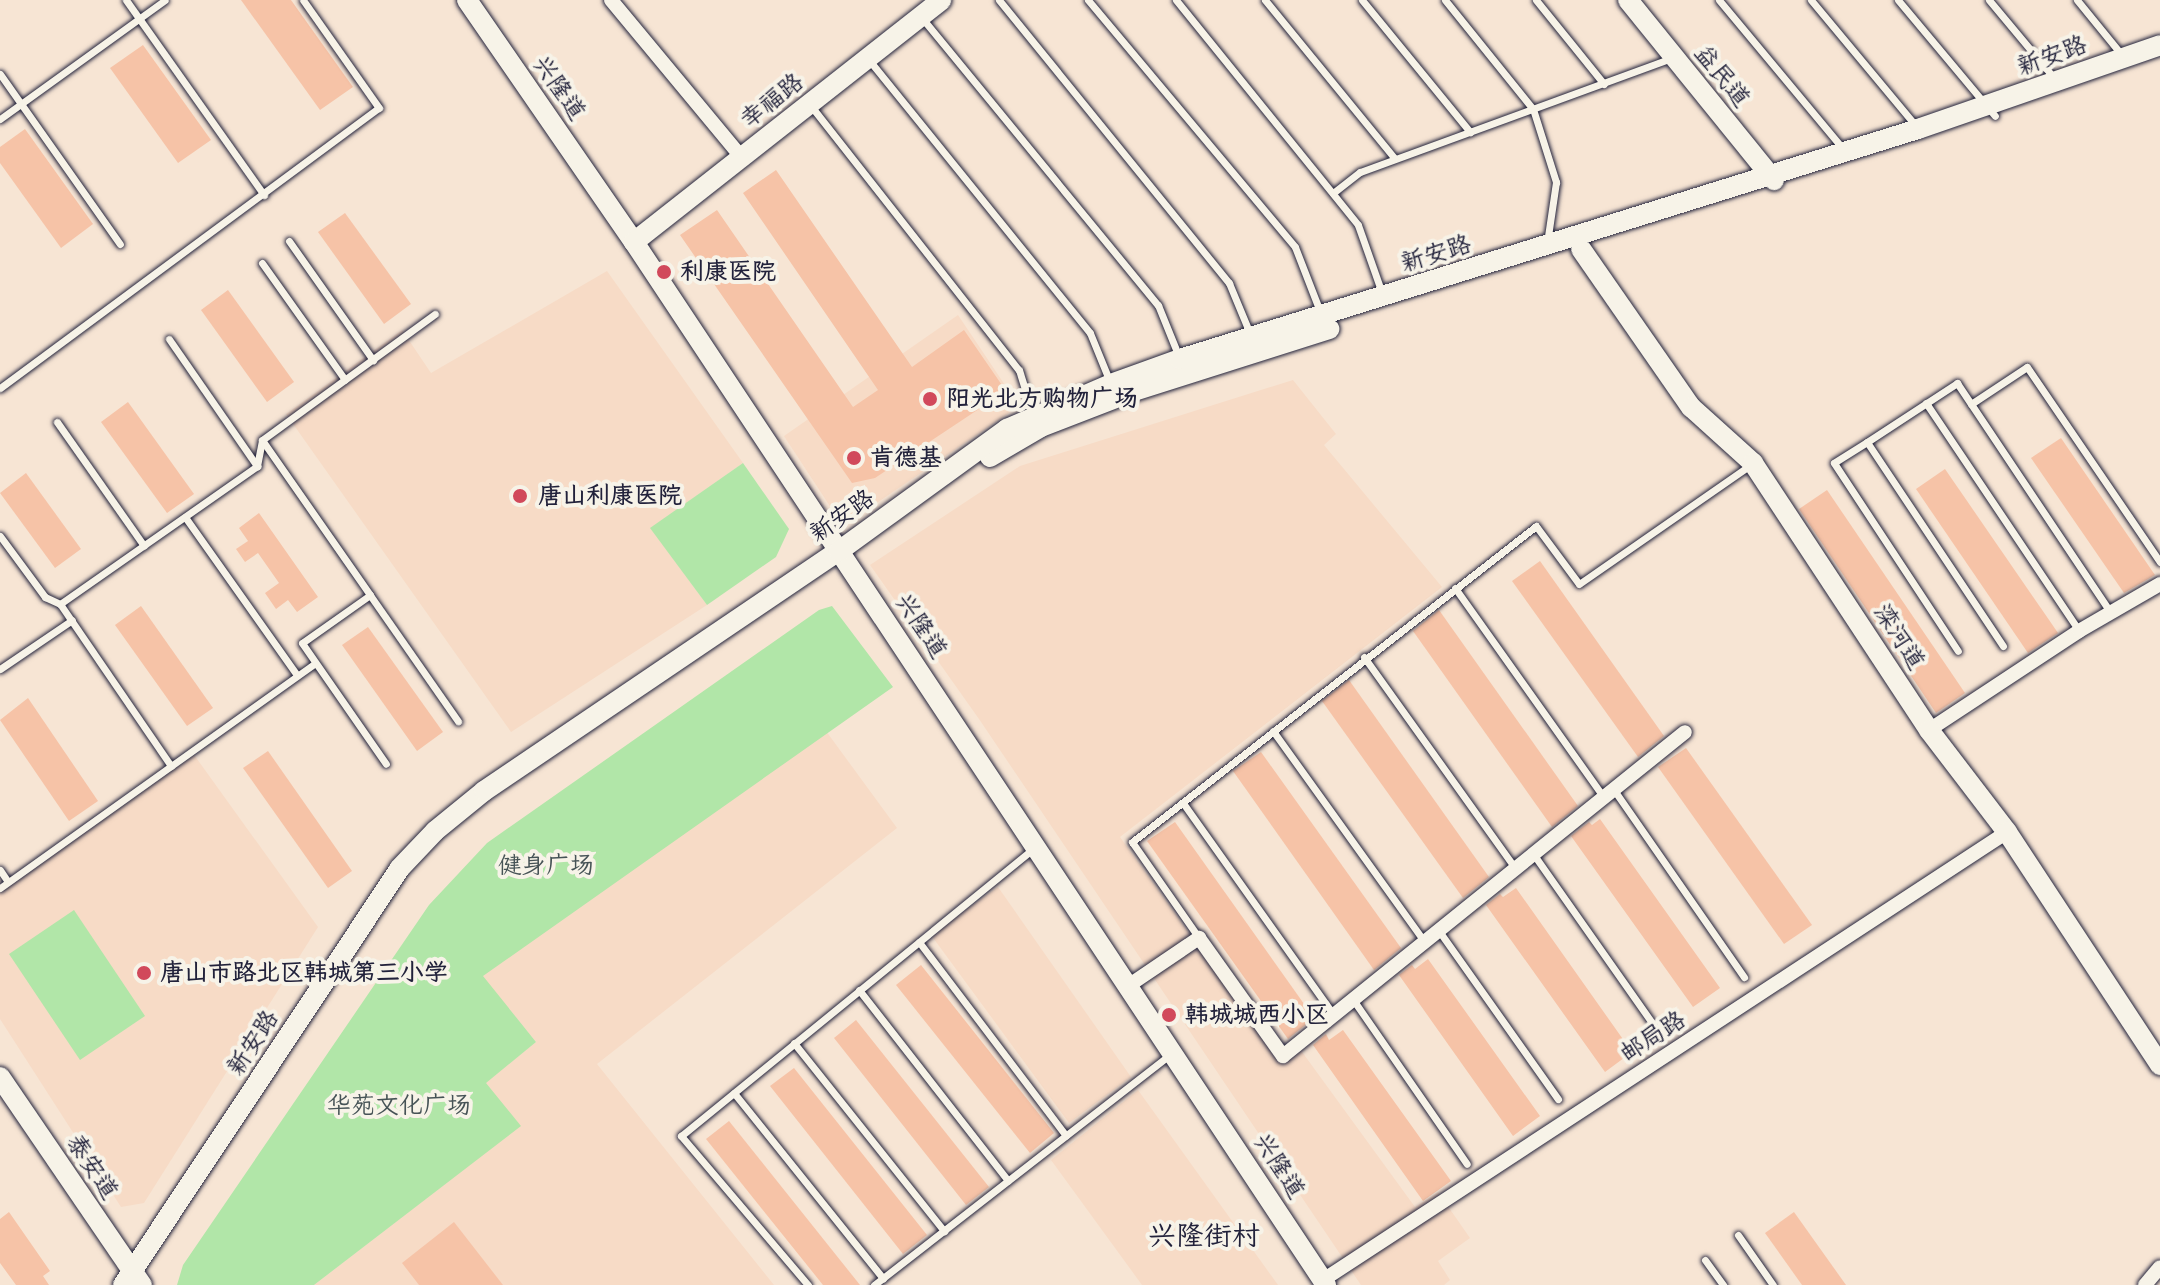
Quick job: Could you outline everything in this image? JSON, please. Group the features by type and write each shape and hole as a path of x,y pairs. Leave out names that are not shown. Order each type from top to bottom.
{"main road":[{"name":"兴隆道","path":"467,0 634,242 1325,1282"},
{"name":"幸福路","path":"634,242 941,0"},
{"name":"益民道","path":"1628,0 1772,178"},
{"name":"新安路","path":"135,1282 410,875 487,804 1005,446 1041,427 1134,391 1581,249 1844,150 1991,111 2160,45"},
{"name":"新安路","path":"842,556 1007,429 1111,384 1180,359 2160,58"},
{"name":"滦河道","path":"1581,249 1691,407 1753,463 1929,730 2007,832 2160,1065"},
{"name":"泰安道","path":"0,1077 135,1282"}],"street":[{"path":"611,0 742,158"},
{"path":"1929,730 2079,631 2160,584"},
{"path":"1128,986 1199,938 1283,1056 1685,732"},
{"name":"邮局路","path":"1325,1282 2007,832"},
{"path":"2145,1285 2160,1267"}],"lane":[{"path":"126,0 264,195"},
{"path":"0,119 165,0"},
{"path":"0,388 379,108 303,0"},
{"path":"999,0 1229,283 1252,337"},
{"path":"1088,0 1295,247 1322,317"},
{"path":"1176,0 1358,225 1384,297"},
{"path":"1265,0 1395,159"},
{"path":"1362,0 1470,132"},
{"path":"1445,0 1533,109 1556,182 1546,246"},
{"path":"1536,0 1604,84"},
{"path":"1719,0 1844,150"},
{"path":"1811,0 1918,129"},
{"path":"1898,0 1991,111"},
{"path":"1989,0 2057,83"},
{"path":"2077,0 2124,57"},
{"path":"921,16 1158,305 1180,359"},
{"path":"1333,193 1360,172 1674,57"},
{"path":"868,58 1090,333 1111,384"},
{"path":"0,74 120,244"},
{"path":"809,104 1019,370 1033,416"},
{"path":"289,241 373,360"},
{"path":"262,263 345,380"},
{"path":"60,604 257,466 262,440 435,314"},
{"path":"169,339 257,466"},
{"path":"1971,404 2027,367 2160,562"},
{"path":"1958,651 1834,463 1957,383 2111,613"},
{"path":"1926,403 2079,631"},
{"path":"57,422 144,546"},
{"path":"262,440 458,721"},
{"path":"1867,442 2003,646"},
{"path":"1199,938 1132,842 1364,657 1536,526 1579,584 1753,463"},
{"path":"185,517 297,675"},
{"path":"0,536 45,597 60,604 72,620 171,766"},
{"path":"1455,588 1744,977"},
{"path":"370,595 302,643 386,764"},
{"path":"0,669 72,620"},
{"path":"1364,657 1516,869"},
{"path":"0,888 315,663"},
{"path":"1273,731 1425,943"},
{"path":"1183,803 1335,1016"},
{"path":"808,1285 681,1136 1036,846"},
{"path":"1534,855 1657,1030"},
{"path":"0,870 8,882"},
{"path":"1439,931 1558,1099"},
{"path":"919,942 1066,1136"},
{"path":"859,990 1008,1181"},
{"path":"1354,1001 1467,1164"},
{"path":"794,1043 944,1231"},
{"path":"874,1285 1173,1052"},
{"path":"734,1093 883,1278"},
{"path":"1738,1235 1773,1285"},
{"path":"1705,1260 1723,1285"}],"shaded area":[{"name":"唐山利康医院","path":"607,271 743,463 651,528 707,605 511,732 286,414 402,330 431,373"},
{"name":"阳光北方购物广场","path":"958,315 1019,406 843,526 784,436"},
{"path":"1293,380 1336,434 1324,445 1442,587 1120,837 1277,1056 1297,1045 1415,1207 1438,1192 1470,1238 1438,1261 1450,1280 1444,1285 1361,1285 979,719 870,565 1020,466"},
{"path":"826,731 897,828 597,1064 774,1285 314,1285 520,1126 485,1083 536,1042 482,976"},
{"name":"唐山市路北区韩城第三小学","path":"192,752 318,927 144,1203 121,1207 0,1019 0,892"},
{"path":"998,887 1131,1077 1069,1123 931,935"},
{"path":"1138,1090 1278,1285 1142,1285 1051,1160"}],"green space":[{"path":"743,463 789,529 776,557 707,605 650,528"},
{"path":"832,606 893,687 483,976 536,1042 486,1083 521,1126 314,1285 177,1285 183,1265 429,905 487,843 819,610"},
{"path":"74,910 145,1016 80,1060 9,954"}],"building":[{"path":"241,0 291,0 353,87 320,110"},
{"path":"143,45 211,140 178,163 110,68"},
{"path":"25,129 93,224 61,248 0,163 0,147"},
{"path":"776,170 912,367 964,330 1006,391 875,478 852,483 680,235 717,210 853,407 878,390 743,193"},
{"path":"345,213 411,304 384,324 318,232"},
{"path":"228,290 294,382 267,402 201,310"},
{"path":"128,402 194,494 167,513 101,422"},
{"path":"2061,438 2155,575 2124,593 2031,458"},
{"path":"1945,469 2058,633 2028,653 1916,489"},
{"path":"26,473 81,549 55,568 0,493"},
{"path":"1827,490 1965,693 1936,713 1799,509"},
{"path":"259,513 318,597 297,612 288,600 276,609 265,593 279,583 258,553 245,562 236,549 248,541 239,528"},
{"path":"1540,561 1664,736 1638,757 1512,581"},
{"path":"141,606 213,708 187,726 115,625"},
{"path":"1439,610 1578,806 1552,827 1413,631"},
{"path":"368,627 443,732 417,751 342,645"},
{"path":"1349,680 1489,877 1463,898 1322,701"},
{"path":"28,698 98,801 69,821 0,720"},
{"path":"1686,748 1812,925 1784,944 1658,767"},
{"path":"268,751 352,871 328,888 243,768"},
{"path":"1261,752 1401,948 1374,970 1233,771"},
{"path":"1600,819 1720,988 1693,1007 1571,836 1589,822 1592,825"},
{"path":"1175,822 1314,1018 1288,1039 1147,841"},
{"path":"1516,888 1632,1052 1605,1072 1486,905 1500,894 1503,897"},
{"path":"1428,959 1540,1116 1513,1136 1399,975 1412,965 1415,969"},
{"path":"921,965 1054,1133 1030,1153 896,985"},
{"path":"856,1020 989,1187 966,1205 834,1038"},
{"path":"1343,1030 1451,1181 1423,1201 1313,1045 1326,1034 1329,1040"},
{"path":"794,1068 927,1235 903,1254 770,1086"},
{"path":"729,1121 860,1285 823,1285 706,1139"},
{"path":"9,1212 50,1271 43,1276 49,1285 16,1285 0,1263 0,1219"},
{"path":"1794,1212 1846,1285 1802,1285 1765,1233"},
{"path":"454,1222 503,1285 419,1285 402,1263"}],"place":[{"name":"利康医院","path":"664,272"},
{"name":"阳光北方购物广场","path":"930,399"},
{"name":"肯德基","path":"854,458"},
{"name":"唐山利康医院","path":"520,496"},
{"name":"唐山市路北区韩城第三小学","path":"144,973"},
{"name":"韩城城西小区","path":"1169,1015"}],"district":[{"name":"兴隆街村","path":"1204,1237"}],"park label":[{"name":"健身广场","path":"546,866"},
{"name":"华苑文化广场","path":"399,1106"}]}
